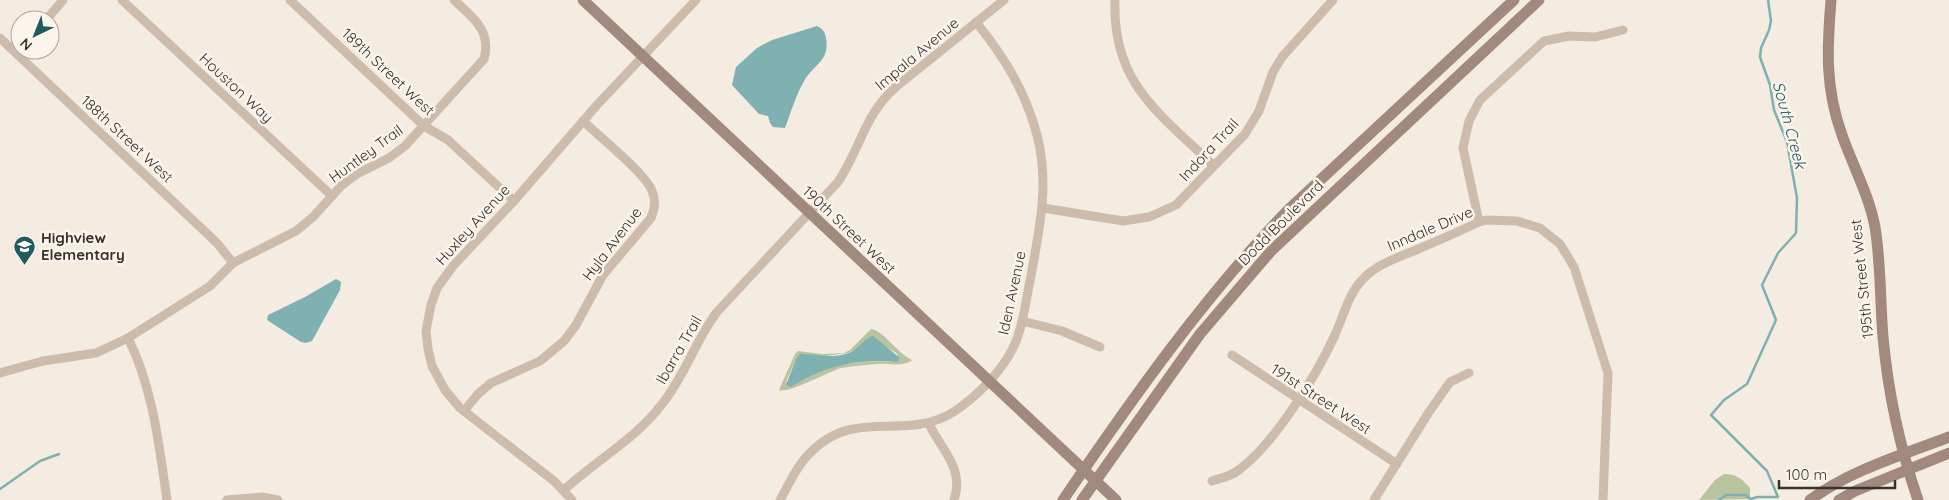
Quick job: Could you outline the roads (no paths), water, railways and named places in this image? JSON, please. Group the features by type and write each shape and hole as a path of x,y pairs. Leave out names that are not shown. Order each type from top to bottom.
{"street":[{"path":"54,10 63,0"},
{"name":"Houston Way","path":"122,0 332,196"},
{"name":"189th Street West","path":"290,0 424,126 448,140 514,201"},
{"name":"Huntley Trail","path":"0,373 43,361 96,353 128,338 202,290 218,278 233,262 296,231 314,217 341,186 357,174 389,158 405,146 484,59 486,39 480,24 454,0"},
{"name":"190th Street West","path":"582,0 1116,500"},
{"name":"Huxley Avenue","path":"572,500 564,490 464,411 444,390 432,366 427,340 428,313 434,296 447,273 514,201 583,121 696,0"},
{"name":"Impala Avenue","path":"809,214 842,177 864,129 882,101 1004,0"},
{"path":"1115,0 1115,23 1120,48 1126,66 1137,87 1149,104 1213,165"},
{"name":"Indora Trail","path":"1043,208 1114,220 1134,220 1149,217 1176,205 1213,165 1240,140 1251,126 1259,111 1273,72 1286,50 1333,0"},
{"name":"Dodd Boulevard","path":"1063,500 1178,338 1256,243 1288,210 1514,0"},
{"name":"Dodd Boulevard","path":"1082,500 1200,334 1271,251 1540,0"},
{"name":"195th Street West","path":"1831,0 1827,50 1829,87 1839,126 1863,185 1873,219 1878,254 1886,364 1903,454 1918,500"},
{"name":"Iden Avenue","path":"780,500 796,471 820,443 836,434 866,426 929,424 960,408 988,381 1011,352 1022,321 1043,208 1041,157 1031,116 1008,66 999,51 976,22"},
{"path":"1478,222 1463,148 1469,120 1480,100 1544,41 1569,36 1595,37 1623,30"},
{"name":"188th Street West","path":"27,60 217,243 233,262"},
{"name":"Hyla Avenue","path":"464,411 478,394 491,384 540,361 564,341 576,326 603,276 652,218 654,196 647,182 583,121"},
{"name":"Ibarra Trail","path":"564,490 587,469 624,443 655,414 679,380 703,332 714,317 809,214"},
{"name":"Inndale Drive","path":"1212,481 1234,473 1248,462 1274,434 1298,400 1325,355 1361,280 1384,263 1478,222 1487,220 1517,221 1540,228 1560,244 1574,267 1608,373 1603,500"},
{"path":"1022,321 1062,331 1100,347"},
{"path":"128,338 139,359 157,430 167,500"},
{"name":"191st Street West","path":"1232,355 1397,464"},
{"path":"1374,500 1450,382 1469,372"},
{"path":"929,424 936,439 955,467 957,485 954,500"},
{"path":"1810,500 1830,486 1903,454 1949,437"},
{"path":"1839,500 1852,492 1949,454"},
{"path":"227,500 262,497 278,500"}],"water":[{"path":"817,26 826,36 826,52 804,81 785,128 773,127 768,116 759,114 732,85 736,67 757,48 772,40"},
{"path":"336,279 341,282 340,290 312,341 301,342 267,320 268,315"},
{"path":"873,336 899,357 897,362 869,361 842,365 816,374 791,387 786,385 796,359 800,354 838,356 851,352"}],"waterway":[{"name":"South Creek","path":"1719,500 1726,495 1746,495 1750,499 1778,497 1767,471 1711,415 1724,400 1747,384 1776,320 1762,285 1778,253 1796,233 1797,198 1787,142 1774,110 1770,85 1760,57 1761,48 1771,21 1768,0"},
{"path":"0,489 40,461 59,454"}],"place":[{"name":"Highview Elementary","path":"25,266"}]}
